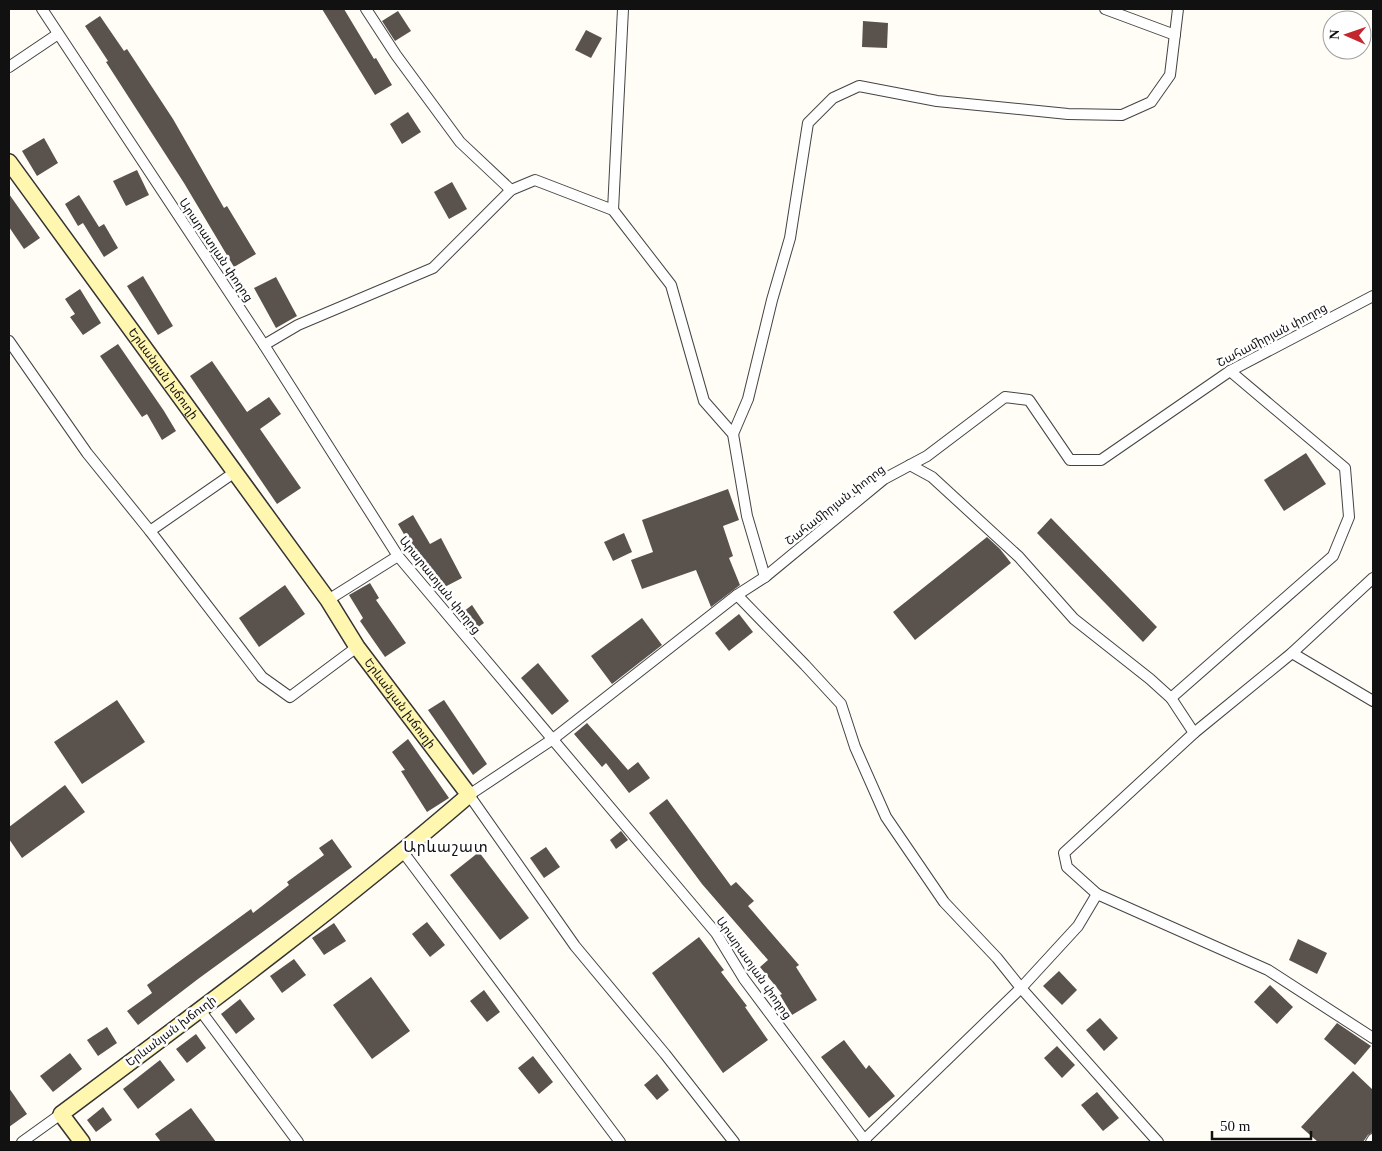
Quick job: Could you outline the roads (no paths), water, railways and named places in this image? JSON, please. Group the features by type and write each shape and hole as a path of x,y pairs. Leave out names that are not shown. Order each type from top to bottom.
{"main road":[{"name":"Երևանյան խճուղի","path":"9,162 328,600 357,647 469,795 403,852 200,1010 60,1114"},
{"path":"60,1114 82,1142"}],"street":[{"name":"Արարատյան փողոց","path":"42,9 264,345 398,556 716,933 744,979 865,1141"},
{"path":"366,9 396,55 460,142 511,190"},
{"path":"613,210 623,9"},
{"path":"1105,9 1175,35"},
{"path":"733,434 748,399 772,300 790,238 808,123 833,98 859,86 937,101 1068,114 1122,115 1152,102 1170,75 1178,9"},
{"path":"9,67 58,34"},
{"path":"264,345 298,325 433,268 511,190 535,180 613,210 670,285 704,401 733,434 747,516 765,576"},
{"name":"Շահամիրյան փողոց","path":"469,795 553,739 737,595 765,576 884,479 927,456 1006,398 1029,400 1070,460 1102,460 1230,371 1373,296"},
{"path":"9,341 87,453 150,531 262,677 290,697 357,647"},
{"path":"1171,698 1333,556 1349,517 1345,468 1230,371"},
{"path":"910,465 932,477 1019,557 1074,619 1171,698 1194,733"},
{"path":"150,531 234,472"},
{"path":"328,600 398,556"},
{"path":"1373,578 1292,653 1194,733 1064,853 1067,867 1097,894 1268,970 1373,1038"},
{"path":"737,595 841,704 855,747 886,817 944,902 997,958 1021,988 1158,1142"},
{"path":"1292,653 1373,701"},
{"path":"469,795 575,946 665,1054 734,1142"},
{"path":"403,852 620,1142"},
{"path":"865,1141 1021,988 1078,926 1097,894"},
{"path":"200,1010 298,1142"},
{"path":"22,1142 60,1114"}],"district":[{"name":"Արևաշատ","path":"446,847"}]}
